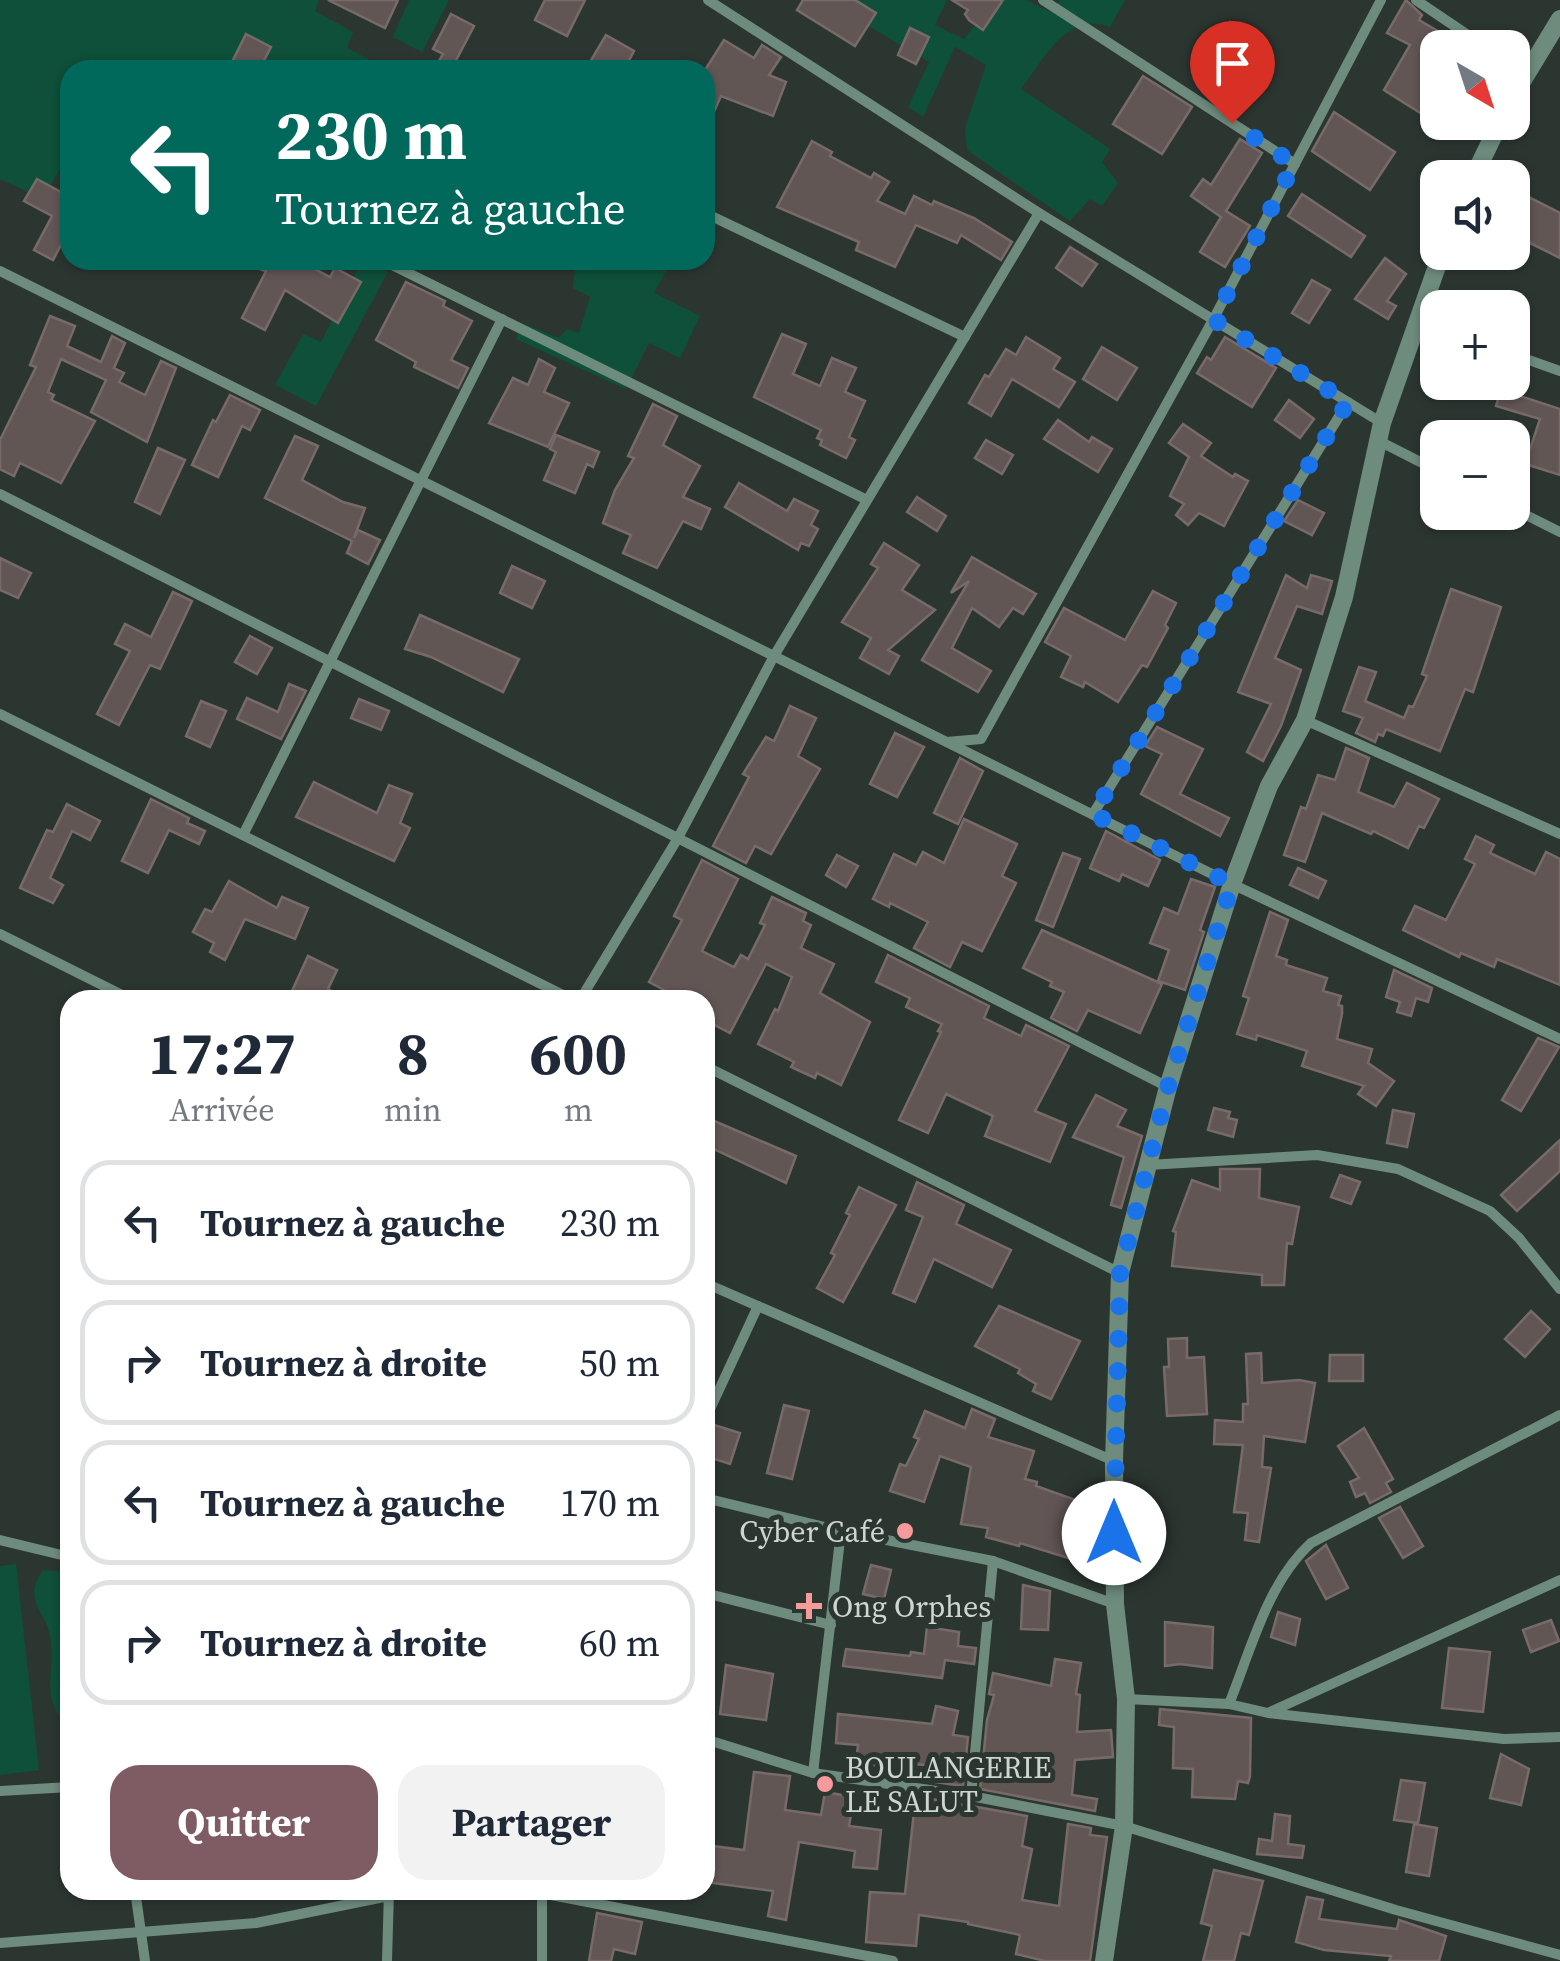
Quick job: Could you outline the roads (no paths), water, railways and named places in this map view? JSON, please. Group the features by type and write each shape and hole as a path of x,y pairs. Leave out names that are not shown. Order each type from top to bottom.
{"street":[{"path":"708,0 1039,213 1348,402 1381,432 1420,459"},
{"path":"1043,0 1294,164"},
{"path":"946,742 981,739 1214,320 1381,0"},
{"path":"1416,0 1460,30"},
{"path":"1530,56 1560,19"},
{"path":"582,990 678,838 774,656 1039,213"},
{"path":"715,218 965,337"},
{"path":"402,270 867,500"},
{"path":"1104,1961 1124,1826 1126,1700 1115,1604 1114,1461 1120,1273 1168,1087 1232,884 1269,786 1305,720 1344,597 1381,432 1435,270"},
{"path":"0,272 1232,884 1560,1039"},
{"path":"243,836 502,319"},
{"path":"1530,360 1560,371"},
{"path":"1093,814 1348,402"},
{"path":"0,494 1168,1087"},
{"path":"1530,517 1560,532"},
{"path":"0,714 556,990"},
{"path":"1305,720 1560,834"},
{"path":"0,934 112,990"},
{"path":"715,1071 1120,1273"},
{"path":"1148,1165 1316,1155 1398,1169 1490,1211 1519,1238 1560,1288"},
{"path":"715,1287 1114,1461"},
{"path":"715,1398 758,1306"},
{"path":"1230,1704 1278,1584 1292,1560 1310,1543 1560,1415"},
{"path":"715,1500 992,1561 1115,1604"},
{"path":"812,1773 841,1531"},
{"path":"0,1540 60,1555"},
{"path":"970,1796 992,1561"},
{"path":"1268,1713 1560,1580"},
{"path":"715,1596 830,1625"},
{"path":"1126,1700 1230,1704 1268,1713 1504,1739 1560,1737"},
{"path":"715,1742 812,1773 970,1796 1124,1826 1396,1910 1560,1954"},
{"path":"0,1790 60,1787"},
{"path":"136,1900 145,1961"},
{"path":"0,1943 256,1924 359,1900"},
{"path":"387,1961 389,1900"},
{"path":"541,1900 542,1961"},
{"path":"586,1900 893,1961"}],"place":[{"name":"Cyber Café","path":"905,1531"},
{"name":"Ong Orphes","path":"809,1606"},
{"name":"BOULANGERIE LE SALUT","path":"825,1784"}]}
